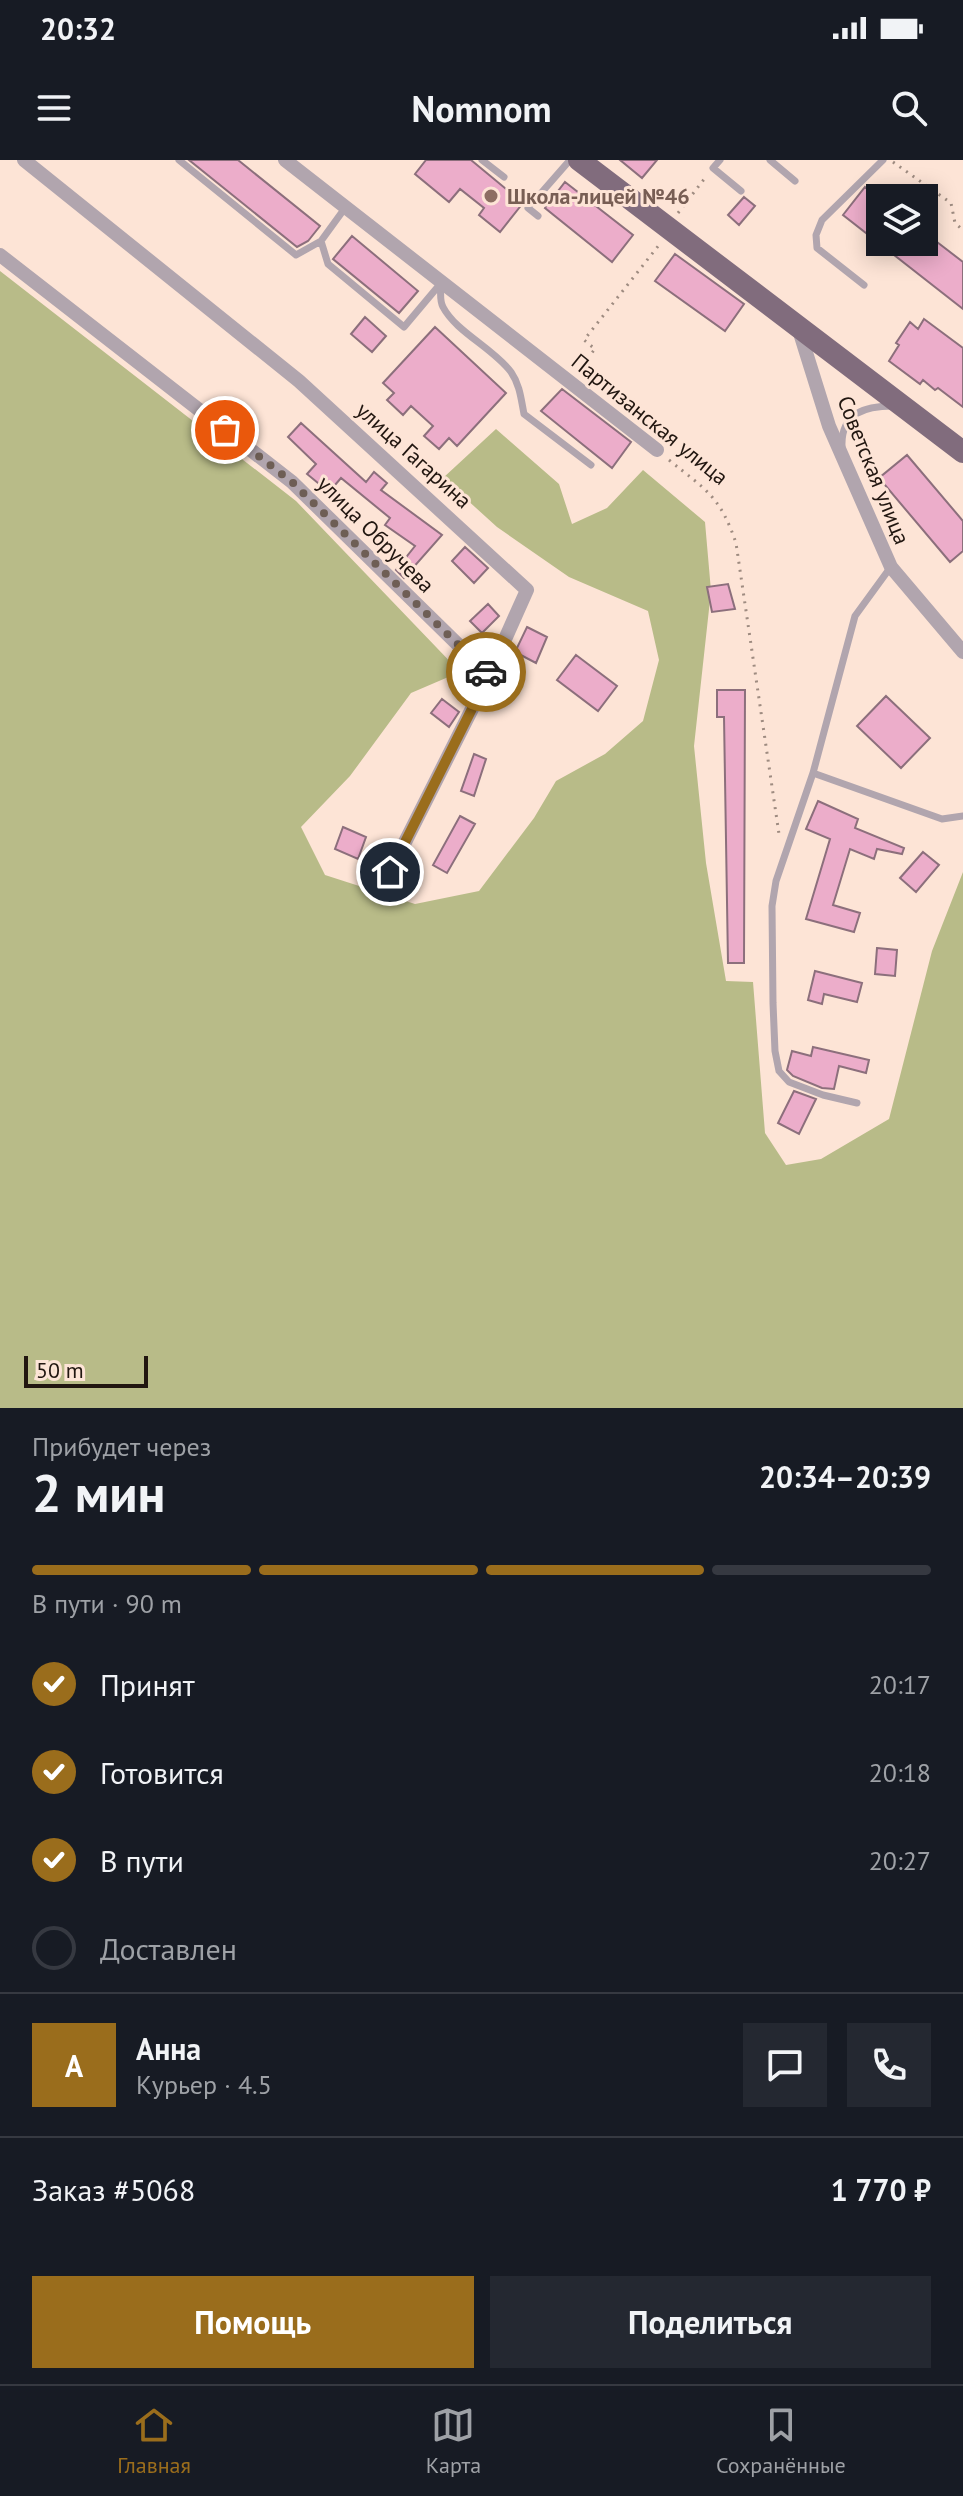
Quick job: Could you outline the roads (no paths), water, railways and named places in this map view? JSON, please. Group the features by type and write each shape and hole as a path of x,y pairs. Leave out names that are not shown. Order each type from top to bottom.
{"main road":[{"path":"579,160 963,452"}],"street":[{"name":"улица Гагарина","path":"24,160 299,381 527,590 489,675 390,872"},
{"name":"Партизанская улица","path":"285,160 657,450"},
{"name":"улица Обручева","path":"0,255 292,482 489,675"},
{"name":"Советская улица","path":"799,329 829,426 891,567 963,652"}],"lane":[{"path":"179,160 296,255 321,241 345,208"},
{"path":"482,160 504,177"},
{"path":"538,216 528,208 570,160"},
{"path":"720,160 713,168 741,191"},
{"path":"770,160 795,181"},
{"path":"864,285 817,248 816,235 822,220 883,160"},
{"path":"321,241 328,264 404,327 441,283"},
{"path":"441,283 440,299 444,309 511,373 519,386 524,414 591,465"},
{"path":"843,456 842,435 849,421 871,406 902,406"},
{"path":"857,1103 789,1082 779,1071 775,1051 772,906 776,881 813,773 855,616 891,567"},
{"path":"813,773 942,819 963,816"}],"place":[{"name":"Школа-лицей №46","path":"491,196"}]}
